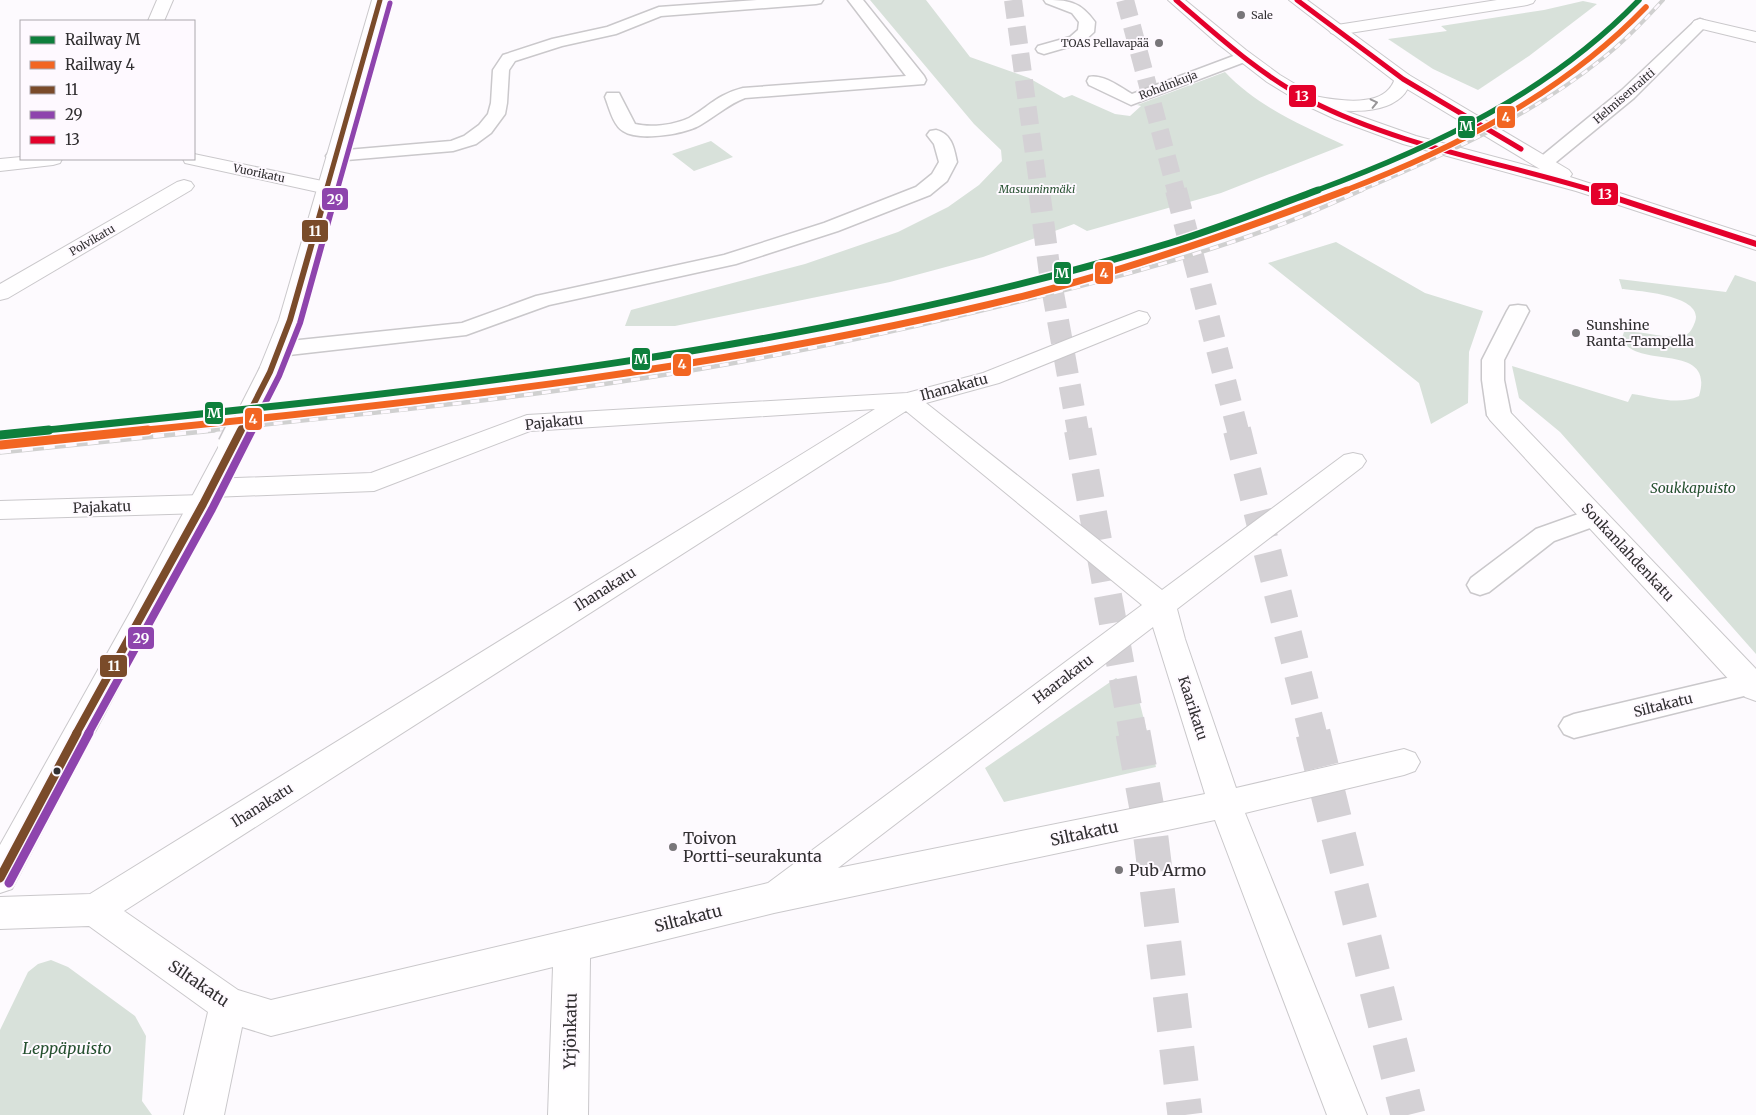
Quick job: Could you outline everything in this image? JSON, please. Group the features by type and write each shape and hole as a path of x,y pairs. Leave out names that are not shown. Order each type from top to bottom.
{"street":[{"path":"156,20 165,0"},
{"path":"0,878 70,745 207,496 280,350 380,0"},
{"path":"1176,0 1271,77 1309,100 1344,117 1384,132 1475,160 1582,187 1756,244"},
{"path":"1296,0 1403,79 1582,187"},
{"path":"1338,30 1527,0"},
{"path":"1700,24 1756,37"},
{"path":"1309,100 1346,106 1381,102 1394,95 1402,87 1403,79"},
{"path":"0,165 44,160"},
{"name":"Vuorikatu","path":"195,160 327,188"},
{"name":"Polvikatu","path":"0,293 184,186"},
{"name":"Ihanakatu","path":"95,910 907,400 991,378 1139,318"},
{"path":"907,400 1162,606"},
{"name":"Pajakatu","path":"0,510 374,482 527,422 907,400"},
{"name":"Soukanlahdenkatu","path":"1499,415 1754,686"},
{"name":"Haarakatu","path":"774,897 1353,461"},
{"name":"Kaarikatu","path":"1162,606 1170,639 1225,804 1347,1115"},
{"name":"Siltakatu","path":"95,910 228,1005 271,1018 774,897 1225,804 1404,762"},
{"path":"0,914 95,910"},
{"name":"Yrjönkatu","path":"568,1115 572,947"},
{"path":"204,1115 228,1005"}],"lane":[{"path":"335,156 453,146 470,140 485,129 496,114 499,102 501,70 509,58 558,42 611,31 659,12 816,0"},
{"path":"613,97 624,122 629,128 645,132 669,129 694,122 726,99 743,93 918,80 854,0"},
{"path":"1044,49 1076,40 1086,32 1087,22 1077,10 1051,0"},
{"name":"Helmisenraitti","path":"1544,163 1628,94 1700,24"},
{"name":"Rohdinkuja","path":"1094,81 1131,100 1244,56"},
{"path":"280,350 466,329 543,300 729,260 831,228 923,191 940,177 948,162 943,142 936,135"},
{"path":"1499,415 1492,380 1493,360 1518,311"},
{"path":"1480,584 1545,535 1595,517"},
{"name":"Siltakatu","path":"1574,726 1754,686"}],"green space":[{"name":"Masuuninmäki","path":"870,0 926,0 970,57 1029,78 1064,98 1072,95 1115,114 1130,116 1141,106 1137,105 1225,72 1251,95 1266,105 1344,145 1221,193 1087,231 1074,224 983,257 890,282 675,326 625,326 631,310 805,264 898,232 948,207 979,185 1002,161 1001,150 974,124"},
{"path":"1583,1 1597,4 1529,56 1478,90 1433,69 1388,39 1447,31 1441,26 1544,10"},
{"path":"711,141 733,157 694,171 672,154"},
{"path":"1336,242 1425,293 1483,311 1469,352 1468,403 1431,424 1419,383 1268,263"},
{"name":"Soukkapuisto","path":"1735,275 1756,282 1756,654 1560,432 1519,398 1512,366 1628,402 1632,394 1674,401 1699,396 1701,379 1696,368 1671,358 1641,353 1629,348 1622,338 1624,332 1639,332 1673,337 1686,335 1691,331 1695,322 1695,313 1690,306 1668,296 1622,289 1619,279 1726,292"},
{"path":"1116,678 1131,687 1140,704 1156,767 1004,802 985,768"},
{"name":"Leppäpuisto","path":"51,960 68,967 135,1016 146,1036 142,1101 152,1115 0,1115 0,1030 28,972 38,964"}],"tunnel":[{"path":"1013,0 1039,191"},
{"path":"1125,0 1176,191"},
{"path":"1039,190 1051,282 1078,431"},
{"path":"1176,190 1238,431"},
{"path":"1078,430 1133,734"},
{"path":"1237,430 1313,734"},
{"path":"1133,733 1148,814 1185,1115"},
{"path":"1313,733 1408,1115"}],"railway":[{"path":"1359,191 1454,149 1546,99 1611,51 1663,0"},
{"path":"202,431 576,388 700,369 838,343 1014,303 1171,261 1285,223 1362,190"},
{"path":"0,452 214,430"}],"rail line":[{"name":"M","path":"0,435 295,404 589,368 735,345 880,317 1025,284 1190,237 1340,182 1422,148 1463,129 1539,84 1592,45 1639,0"},
{"name":"4","path":"1,445 297,415 593,379 740,356 886,328 1030,294 1173,253 1347,190 1429,156 1469,137 1546,92 1599,52 1646,7"}],"transit line":[{"name":"11","path":"0,878 70,745 203,504 270,372 290,320 380,0"},
{"name":"13","path":"1176,0 1240,54 1273,78 1309,100 1338,114 1397,136 1576,185 1756,244"},
{"name":"13","path":"1297,0 1403,79 1521,149"},
{"name":"29","path":"9,883 79,750 212,509 279,376 300,323 390,3"}],"place":[{"name":"Sale","path":"1241,15"},
{"name":"TOAS Pellavapää","path":"1159,43"},
{"name":"Sunshine Ranta-Tampella","path":"1576,333"},
{"name":"Toivon Portti-seurakunta","path":"673,847"},
{"name":"Pub Armo","path":"1119,870"}]}
